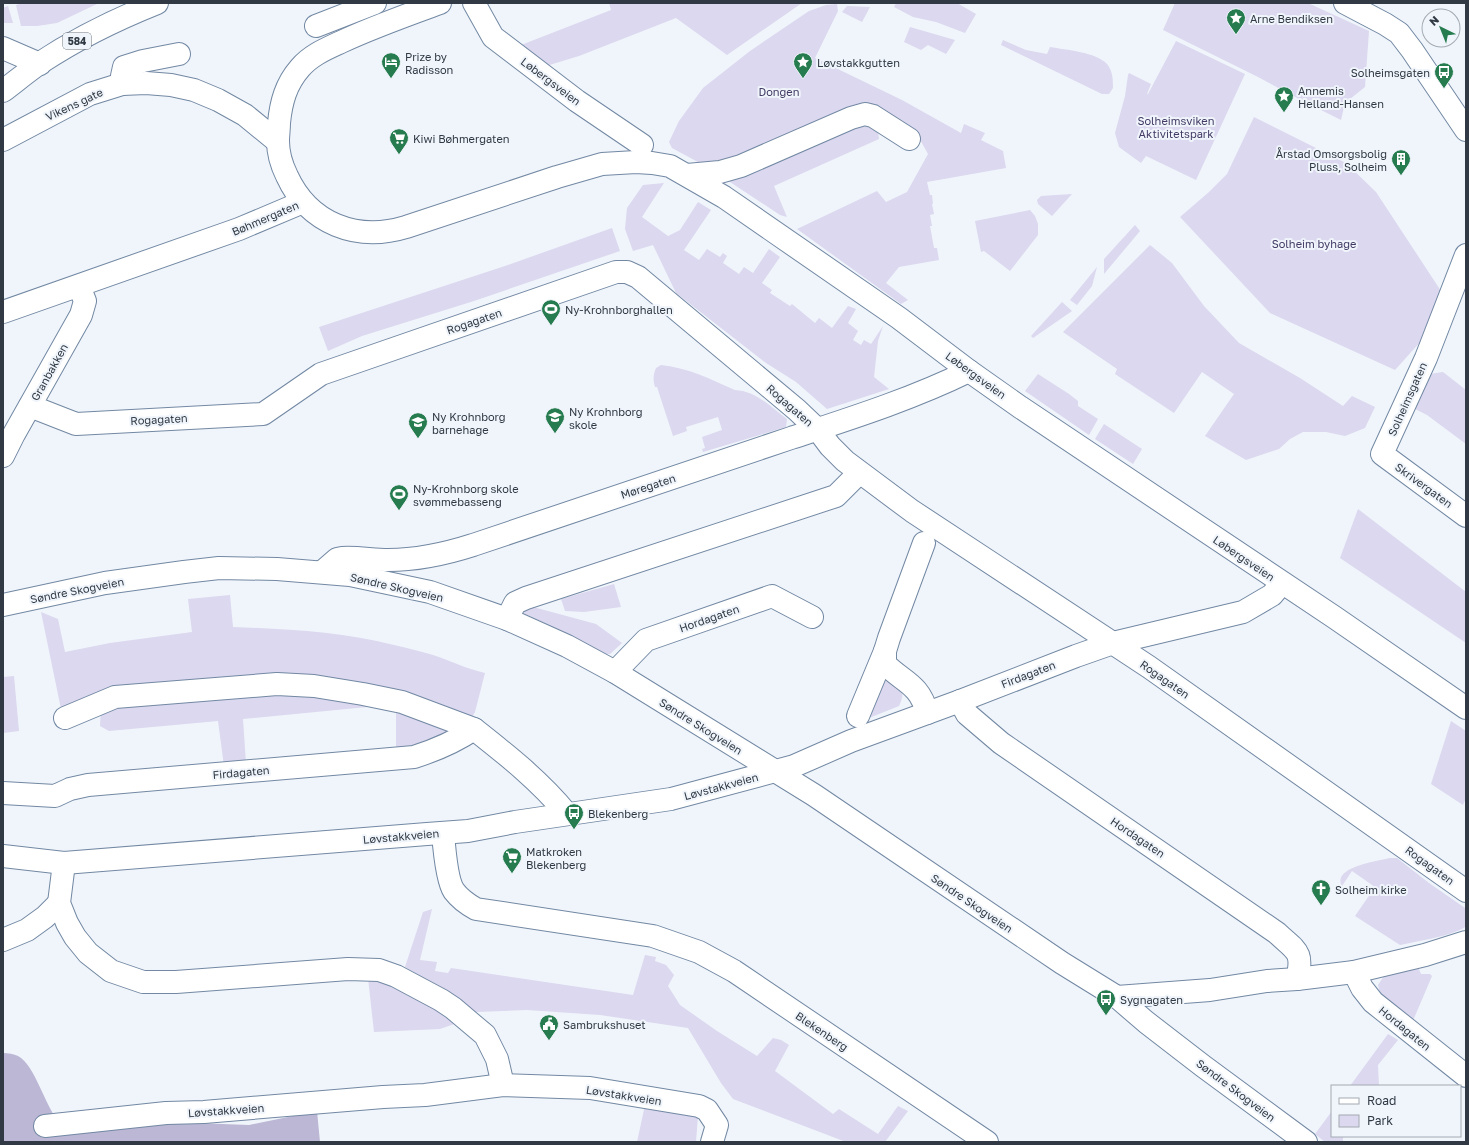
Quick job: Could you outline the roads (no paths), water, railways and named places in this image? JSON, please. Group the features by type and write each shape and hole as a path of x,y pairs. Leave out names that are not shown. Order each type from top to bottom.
{"street":[{"name":"584","path":"3,91 62,50 127,14 157,3"},
{"path":"316,26 375,3"},
{"path":"303,202 290,183 278,142 280,106 288,84 301,67 317,53 356,34 440,3"},
{"name":"Løbergsveien","path":"474,3 493,37 577,101 642,145"},
{"path":"1346,3 1385,24 1398,33 1412,50 1466,130"},
{"path":"3,48 40,64"},
{"path":"122,84 124,67 143,61 179,54"},
{"name":"Vikens gate","path":"3,140 90,94 122,84 146,83 171,85 194,90 218,100 245,114 278,142"},
{"path":"687,175 720,172 741,166 851,118 865,114 873,116 909,139"},
{"name":"Bøhmergaten","path":"3,312 239,229 303,202 324,220 339,227 358,231 377,231 403,228 602,164 636,162 652,163 670,166 687,175"},
{"name":"Løbergsveien","path":"687,175 724,197 899,318 970,371 1466,708"},
{"name":"Solheimsgaten","path":"1382,454 1426,358 1466,254"},
{"name":"Rogagaten","path":"30,406 76,424 263,414 321,374 616,272 627,272 638,277 797,410 818,430 830,446 859,473 954,539 1113,643 1276,756 1466,891"},
{"name":"Granbakken","path":"3,456 81,315 85,301 79,286"},
{"name":"Møregaten","path":"322,572 337,560 342,558 410,559 449,553 818,430 896,402 947,382 970,371"},
{"name":"Skrivergaten","path":"1382,454 1466,516"},
{"path":"507,619 515,603 526,598 836,496 859,473"},
{"path":"858,716 885,651 924,543"},
{"name":"Søndre Skogveien","path":"3,605 105,583 212,569 277,569 350,575 430,592 507,619 567,646 615,672 814,795 1062,963 1117,997 1146,1022 1203,1066 1306,1142"},
{"name":"Firdagaten","path":"773,771 794,766 851,741 1113,643 1243,612 1272,595 1282,583"},
{"name":"Hordagaten","path":"615,672 646,640 772,596 812,617"},
{"path":"885,651 885,664 894,673 915,688 924,702 927,712"},
{"path":"65,718 115,697 277,684 314,686 363,694 402,702 474,729 522,768 567,814"},
{"name":"Hordagaten","path":"960,701 968,714 1001,743 1277,933 1299,954 1301,965 1297,979"},
{"name":"Firdagaten","path":"3,794 55,796 70,789 88,784 414,757 458,740 474,729"},
{"name":"Løvstakkveien","path":"3,856 64,863 468,831 567,814 671,799 773,771"},
{"name":"Blekenberg","path":"443,833 447,866 453,890 464,902 476,909 647,935 677,943 699,952 734,971 987,1142"},
{"path":"64,863 59,902 67,923 75,937 88,953 111,971 143,982 176,982 348,969 379,970 417,986 453,1008 485,1036 497,1059 503,1085"},
{"path":"3,940 27,930 45,917 59,902"},
{"path":"1117,997 1210,990 1267,981 1354,972 1425,955 1466,942"},
{"name":"Hordagaten","path":"1354,972 1362,988 1373,1002 1466,1076"},
{"name":"Løvstakkveien","path":"45,1126 166,1113 204,1112 383,1097 424,1096 503,1085 590,1088 699,1106 707,1110 717,1125 712,1142"}],"place":[{"name":"Arne Bendiksen","path":"1236,35"},
{"name":"Prize by Radisson","path":"391,79"},
{"name":"Løvstakkgutten","path":"803,79"},
{"name":"Solheimsgaten","path":"1444,89"},
{"name":"Annemis Helland-Hansen","path":"1284,113"},
{"name":"Kiwi Bøhmergaten","path":"399,155"},
{"name":"Årstad Omsorgsbolig Pluss, Solheim","path":"1401,176"},
{"name":"Ny-Krohnborghallen","path":"551,326"},
{"name":"Ny Krohnborg skole","path":"555,434"},
{"name":"Ny Krohnborg barnehage","path":"418,439"},
{"name":"Ny-Krohnborg skole svømmebasseng","path":"399,511"},
{"name":"Blekenberg","path":"574,830"},
{"name":"Matkroken Blekenberg","path":"512,874"},
{"name":"Solheim kirke","path":"1321,906"},
{"name":"Sygnagaten","path":"1106,1016"},
{"name":"Sambrukshuset","path":"549,1041"}],"park label":[{"name":"Dongen","path":"779,91"},
{"name":"Solheimsviken Aktivitetspark","path":"1176,126"},
{"name":"Solheim byhage","path":"1314,243"}]}
